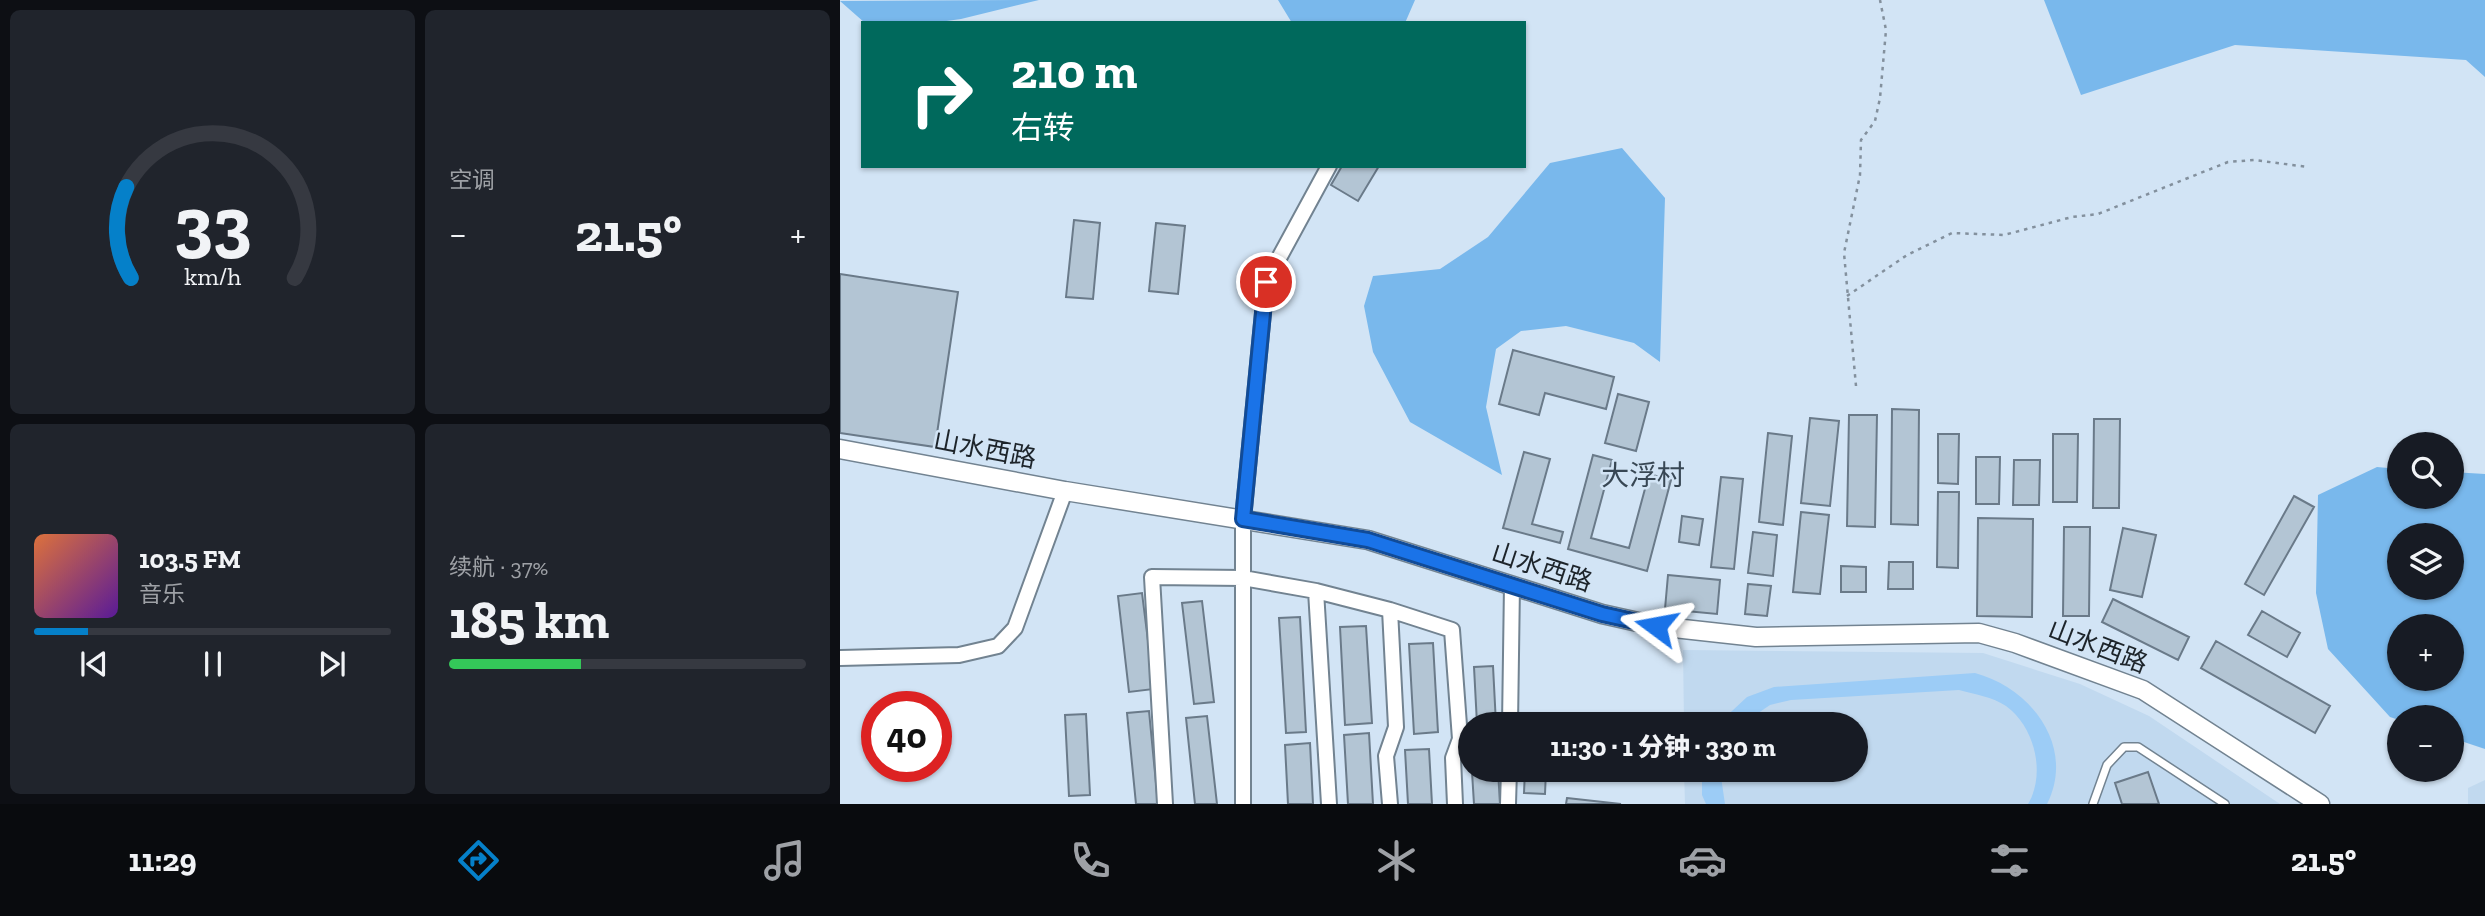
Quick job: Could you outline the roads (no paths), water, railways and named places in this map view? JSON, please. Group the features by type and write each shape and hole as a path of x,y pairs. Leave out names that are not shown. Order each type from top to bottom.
{"street":[{"path":"1243,804 1243,519 1266,282 1328,168"},
{"name":"山水西路","path":"840,449 1065,491 1368,540 1602,614 1699,633 1756,637 1939,632 1979,634 2015,643 2143,690 2320,804"},
{"path":"840,658 959,655 998,646 1015,628 1065,491"},
{"path":"1165,804 1152,577 1243,578 1316,591 1390,610 1452,630 1460,739 1453,758 1455,804"},
{"path":"1510,712 1511,585"},
{"path":"1316,591 1329,804"},
{"path":"1390,610 1396,727 1386,756 1390,804"},
{"path":"1508,804 1509,782"}],"lane":[{"path":"2093,804 2107,765 2124,747 2138,747 2225,804"}],"district":[{"name":"大浮村","path":"1643,475"}]}
